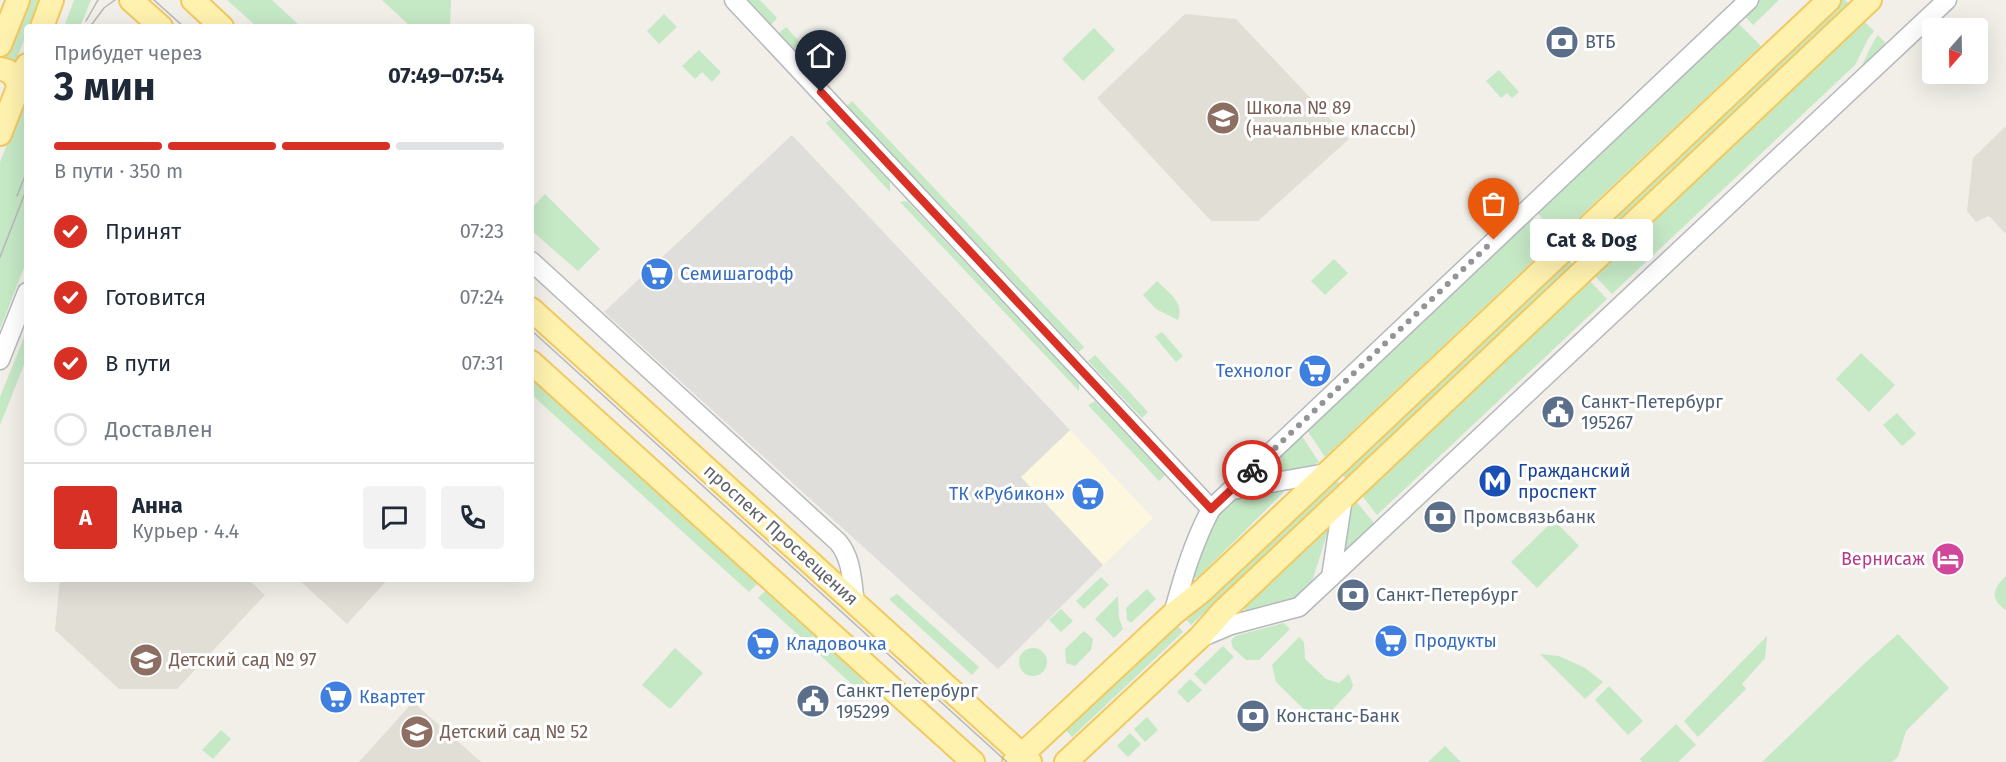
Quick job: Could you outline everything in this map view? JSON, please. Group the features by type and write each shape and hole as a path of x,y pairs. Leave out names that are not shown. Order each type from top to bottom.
{"main road":[{"path":"0,45 18,0"},
{"path":"43,24 52,0"},
{"path":"192,0 219,24"},
{"path":"1022,760 1173,614 1202,591 1829,0"},
{"path":"1066,762 1870,0"},
{"path":"0,69 14,75 18,87"},
{"path":"0,134 24,72"},
{"name":"проспект Просвещения","path":"534,312 855,603 1022,760"},
{"path":"534,365 973,762"}],"street":[{"path":"734,0 1211,509"},
{"path":"1173,614 1184,572 1199,531 1211,509 1749,0"},
{"path":"1199,638 1231,625 1299,607 1947,0"},
{"path":"534,264 838,542 848,560 855,603"},
{"path":"0,360 24,300"},
{"path":"1232,490 1326,473"},
{"path":"1331,577 1343,498"}],"shaded area":[{"name":"Школа № 89 (начальные классы)","path":"1185,14 1236,19 1349,139 1258,221 1211,221 1097,98"},
{"path":"2006,126 2006,234 1989,216 1976,222 1967,211 1973,158"},
{"path":"792,135 1070,430 1021,477 1103,565 998,669 604,312"},
{"name":"ТК «Рубикон»","path":"1070,430 1153,518 1103,565 1021,477"},
{"name":"Детский сад № 97","path":"60,582 251,582 265,595 177,689 119,689 55,630"},
{"path":"301,582 385,582 347,624"},
{"name":"Детский сад № 52","path":"413,702 481,762 359,762"}],"green space":[{"path":"28,0 40,0 31,24 24,24 24,40 14,65 3,61"},
{"path":"74,0 91,0 81,24 65,24"},
{"path":"227,0 272,0 298,24 254,24"},
{"path":"382,0 451,0 450,24 408,24"},
{"path":"748,0 760,0 777,18 771,25"},
{"path":"1758,0 1779,0 1753,25 1743,14"},
{"path":"1840,0 1845,0 1849,4 1579,259 1572,252"},
{"path":"664,14 677,27 659,44 647,31"},
{"path":"1863,20 1874,31 1855,65 1612,294 1593,274"},
{"path":"1736,21 1761,46 1558,237 1535,210"},
{"path":"786,27 829,75 821,77 779,33"},
{"path":"1094,28 1115,50 1083,81 1062,59"},
{"path":"1878,35 1888,46 1617,297 1860,68"},
{"path":"699,50 721,72 712,82 702,72 695,79 682,66"},
{"path":"1499,70 1519,92 1512,98 1507,93 1501,98 1486,81"},
{"path":"852,101 1084,347 1079,352 847,106"},
{"path":"24,102 24,268 0,329 0,162"},
{"path":"831,119 890,182 890,192 826,123"},
{"path":"545,194 600,249 578,271 534,233 534,206"},
{"path":"900,202 908,202 1079,383 1079,391"},
{"path":"1530,215 1553,242 1325,457 1305,427"},
{"path":"1567,258 1573,265 1346,479 1339,472"},
{"path":"1334,259 1348,273 1325,295 1311,281"},
{"path":"1588,279 1607,299 1377,515 1360,493"},
{"path":"1157,281 1178,303 1180,314 1178,320 1156,309 1143,295"},
{"path":"1162,332 1183,356 1176,362 1155,337"},
{"path":"24,337 24,365 0,425 0,397"},
{"path":"1861,353 1895,385 1869,412 1836,379"},
{"path":"1095,355 1148,412 1142,418 1088,361"},
{"path":"534,378 759,582 749,592 534,397"},
{"path":"1095,401 1165,475 1159,481 1088,405"},
{"path":"1897,413 1916,434 1902,446 1883,425"},
{"path":"1299,432 1319,462 1303,469 1260,478 1256,473"},
{"path":"1334,477 1340,484 1191,625 1185,618"},
{"path":"1287,489 1197,578 1192,578 1207,531 1220,510 1229,502 1245,494"},
{"path":"1355,500 1377,527 1346,556 1342,554"},
{"path":"1554,520 1579,546 1537,588 1511,562"},
{"path":"1325,528 1328,531 1309,591 1304,596 1250,612 1245,611 1244,606"},
{"path":"2006,576 2006,610 1997,602 1995,593 1998,585"},
{"path":"1101,577 1109,585 1084,609 1076,601"},
{"path":"767,589 857,670 864,683 858,690 758,598"},
{"path":"1147,589 1156,599 1131,623 1127,620 1126,608"},
{"path":"897,594 979,667 972,675 889,599"},
{"path":"1118,596 1119,618 1123,629 1114,638 1095,619"},
{"path":"1061,609 1073,621 1061,632 1049,620"},
{"path":"1284,623 1290,629 1259,660 1246,660 1233,648 1231,641 1235,636"},
{"path":"1177,625 1183,632 1072,737 1066,730"},
{"path":"1084,631 1093,639 1091,650 1075,666 1066,663 1065,649"},
{"path":"1898,634 1949,688 1906,731 1898,757 1892,762 1762,762 1864,664"},
{"path":"1767,636 1765,658 1742,684 1746,689 1698,737 1684,721"},
{"path":"1299,637 1304,642 1305,659 1326,679 1339,683 1349,674 1353,685 1319,724 1276,682 1272,665"},
{"path":"1223,646 1234,657 1205,685 1194,674"},
{"path":"675,648 703,673 670,709 642,685"},
{"path":"1033,648 1043,652 1047,662 1043,672 1033,676 1023,672 1019,662 1023,652"},
{"path":"1540,654 1559,656 1585,668 1603,682 1585,699"},
{"path":"1190,679 1202,690 1188,703 1177,692"},
{"path":"1609,686 1643,721 1628,735 1595,700"},
{"path":"1147,717 1158,730 1145,742 1134,729"},
{"path":"1676,724 1696,745 1678,762 1642,762 1640,759"},
{"path":"221,730 231,739 213,759 202,750"},
{"path":"1130,733 1141,744 1128,757 1117,746"},
{"path":"1445,746 1461,762 1428,762"}],"tram line":[{"path":"86,21 98,0"},
{"path":"92,24 104,8 115,0"},
{"path":"154,0 181,24"},
{"path":"17,196 24,178"},
{"path":"0,257 24,196"},
{"path":"534,333 1007,762"}],"way so far":[{"path":"1252,470 1494,240"}],"place":[{"name":"ВТБ","path":"1562,42"},
{"name":"Школа № 89 (начальные классы)","path":"1223,118"},
{"name":"Cat & Dog","path":"1494,240"},
{"name":"Семишагофф","path":"657,274"},
{"name":"Технолог","path":"1315,371"},
{"name":"Санкт-Петербург 195267","path":"1558,412"},
{"name":"Гражданский проспект","path":"1495,481"},
{"name":"ТК «Рубикон»","path":"1088,494"},
{"name":"Промсвязьбанк","path":"1440,517"},
{"name":"Вернисаж","path":"1948,559"},
{"name":"Санкт-Петербург","path":"1353,595"},
{"name":"Продукты","path":"1391,641"},
{"name":"Кладовочка","path":"763,644"},
{"name":"Детский сад № 97","path":"146,660"},
{"name":"Квартет","path":"336,697"},
{"name":"Санкт-Петербург 195299","path":"813,701"},
{"name":"Констанс-Банк","path":"1253,716"},
{"name":"Детский сад № 52","path":"417,732"}],"route":[{"path":"821,92 1211,509 1252,470"}]}
